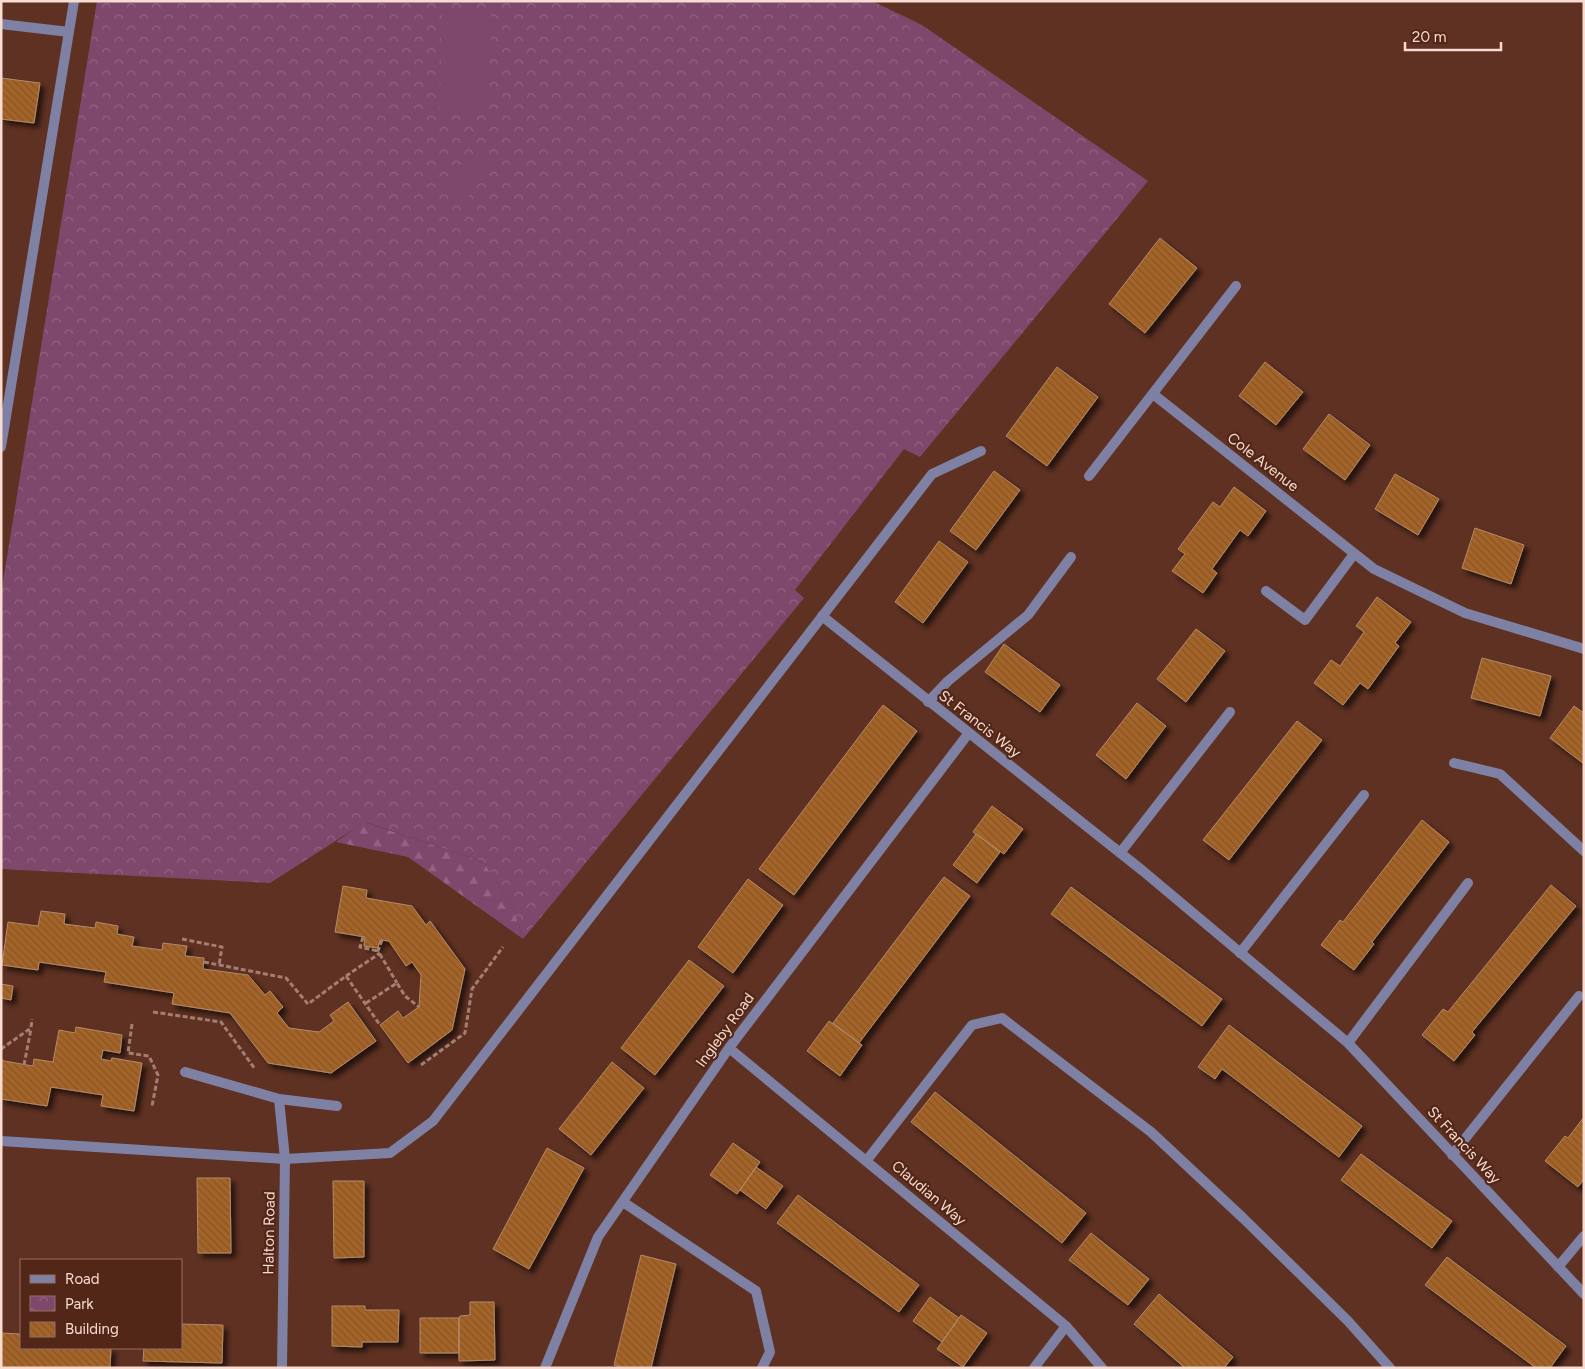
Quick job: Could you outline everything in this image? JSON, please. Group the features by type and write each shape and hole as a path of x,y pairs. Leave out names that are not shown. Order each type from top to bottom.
{"street":[{"path":"1,447 74,1"},
{"path":"1,24 69,32"},
{"path":"1089,476 1236,286"},
{"name":"Cole Avenue","path":"1153,394 1374,569 1465,613 1584,649"},
{"path":"1,1140 285,1159 390,1153 433,1121 932,474 981,451"},
{"path":"1266,591 1305,620 1354,554"},
{"path":"928,702 948,681 1028,615 1071,556"},
{"name":"St Francis Way","path":"822,616 1120,853 1348,1043 1584,1294"},
{"path":"1120,853 1230,712"},
{"name":"Ingleby Road","path":"545,1368 598,1237 729,1048 968,734"},
{"path":"1454,763 1500,774 1584,851"},
{"path":"1240,953 1364,795"},
{"path":"1348,1043 1468,883"},
{"path":"1452,1155 1579,996"},
{"path":"867,1160 972,1025 1002,1018 1151,1132 1243,1218 1348,1321 1390,1368"},
{"name":"Claudian Way","path":"729,1048 1066,1326 1102,1368"},
{"path":"185,1072 279,1099 337,1106"},
{"name":"Halton Road","path":"279,1099 285,1159 282,1368"},
{"path":"623,1202 756,1290 770,1352 762,1368"},
{"path":"1558,1267 1584,1236"},
{"path":"1034,1368 1066,1326"}],"path":[{"path":"363,937 360,946 379,952 405,996 419,1007"},
{"path":"182,939 222,947 219,965"},
{"path":"204,962 286,978 308,1004 379,952 382,940"},
{"path":"421,1066 465,1033 472,989 503,947"},
{"path":"346,976 380,1025"},
{"path":"366,1003 398,983"},
{"path":"152,1012 221,1022 257,1072"},
{"path":"24,1065 32,1019"},
{"path":"132,1024 128,1053 149,1056 158,1075 152,1106"},
{"path":"1,1049 31,1028"}],"green space":[{"path":"97,1 872,1 922,25 1148,181 920,457 904,449 795,590 804,598 523,939 515,913 484,862 365,822 270,883 1,869 1,594"},
{"path":"442,11 491,12 489,111 440,110"},
{"path":"476,157 491,161 462,206 452,192 452,177 460,164"},
{"path":"364,822 484,862 515,913 523,939 408,857 336,842"}],"building":[{"path":"1,78 40,83 34,123 1,119"},
{"path":"1160,238 1197,268 1145,333 1109,304"},
{"path":"1265,362 1303,392 1276,425 1239,396"},
{"path":"1057,367 1098,397 1047,466 1006,436"},
{"path":"1329,414 1370,445 1345,480 1303,449"},
{"path":"994,471 1020,490 976,550 950,531"},
{"path":"1395,474 1439,499 1418,535 1375,509"},
{"path":"1234,487 1266,511 1248,536 1240,530 1212,569 1217,573 1203,593 1172,571 1185,554 1178,549 1213,502 1220,507"},
{"path":"1475,528 1524,545 1511,584 1462,568"},
{"path":"939,541 968,562 923,623 895,602"},
{"path":"1377,597 1411,622 1395,643 1399,646 1368,689 1360,683 1343,705 1314,683 1331,660 1340,666 1364,632 1356,626"},
{"path":"1196,629 1225,651 1186,702 1157,679"},
{"path":"1004,644 1060,685 1040,712 985,672"},
{"path":"1482,658 1551,676 1540,716 1471,698"},
{"path":"1137,703 1166,726 1126,779 1096,755"},
{"path":"883,705 917,731 794,895 759,869"},
{"path":"1574,706 1584,713 1584,764 1550,738"},
{"path":"1297,721 1322,740 1229,860 1203,840"},
{"path":"992,806 1023,829 1004,854 973,832"},
{"path":"1422,820 1449,842 1372,942 1374,944 1354,970 1321,945 1340,920 1343,922"},
{"path":"976,834 1000,852 977,883 953,865"},
{"path":"944,877 970,896 859,1043 833,1023"},
{"path":"748,879 783,905 733,973 698,947"},
{"path":"1551,885 1576,906 1472,1032 1475,1035 1454,1061 1422,1035 1443,1009 1448,1012"},
{"path":"343,886 367,890 366,898 412,906 426,925 430,921 465,969 452,1030 408,1063 380,1025 398,1011 403,1018 419,1007 421,975 412,962 406,966 389,941 380,940 378,948 364,946 365,937 335,932"},
{"path":"1071,887 1222,999 1202,1026 1051,914"},
{"path":"41,911 65,914 64,924 95,928 96,922 118,926 117,934 134,937 132,946 162,950 163,943 187,946 185,956 204,958 203,969 248,975 265,995 270,991 283,1007 277,1013 289,1028 319,1032 334,1021 330,1015 348,1002 376,1041 331,1073 268,1063 230,1013 172,1004 174,993 104,982 106,972 39,962 38,970 2,965 8,922 38,926"},
{"path":"689,960 724,986 655,1075 621,1048"},
{"path":"1,984 13,986 11,1000 1,998"},
{"path":"829,1021 862,1045 840,1076 807,1051"},
{"path":"1229,1025 1362,1126 1339,1157 1222,1069 1215,1079 1198,1067"},
{"path":"76,1027 122,1035 120,1053 103,1050 101,1059 111,1061 112,1058 142,1063 134,1111 101,1106 103,1095 51,1087 47,1106 1,1099 1,1058 4,1061 33,1066 34,1059 53,1062 59,1030 75,1033"},
{"path":"612,1062 644,1088 591,1155 559,1129"},
{"path":"935,1092 1086,1213 1062,1243 911,1122"},
{"path":"1584,1117 1584,1179 1578,1187 1545,1161 1565,1136 1568,1138"},
{"path":"733,1143 760,1162 737,1194 710,1175"},
{"path":"547,1148 584,1168 529,1269 493,1249"},
{"path":"1361,1154 1452,1221 1432,1248 1341,1180"},
{"path":"756,1167 783,1186 766,1209 740,1190"},
{"path":"197,1178 230,1178 231,1253 198,1253"},
{"path":"333,1181 364,1181 364,1257 334,1258"},
{"path":"798,1195 919,1285 899,1312 777,1223"},
{"path":"1091,1233 1149,1279 1128,1305 1069,1260"},
{"path":"641,1255 676,1264 651,1368 624,1368 614,1365"},
{"path":"1447,1257 1566,1346 1550,1368 1536,1368 1425,1285"},
{"path":"1159,1294 1233,1357 1224,1368 1185,1368 1134,1324"},
{"path":"930,1297 959,1318 942,1342 913,1321"},
{"path":"470,1302 494,1302 495,1360 459,1361 459,1318 460,1316 470,1315"},
{"path":"332,1306 365,1306 365,1310 399,1310 398,1342 362,1342 362,1347 332,1346"},
{"path":"961,1315 987,1333 963,1367 937,1349"},
{"path":"420,1318 459,1318 459,1353 420,1353"},
{"path":"182,1324 223,1325 222,1363 143,1361 144,1349 182,1349"},
{"path":"1,1333 20,1334 20,1349 111,1349 110,1368 1,1368"}]}
